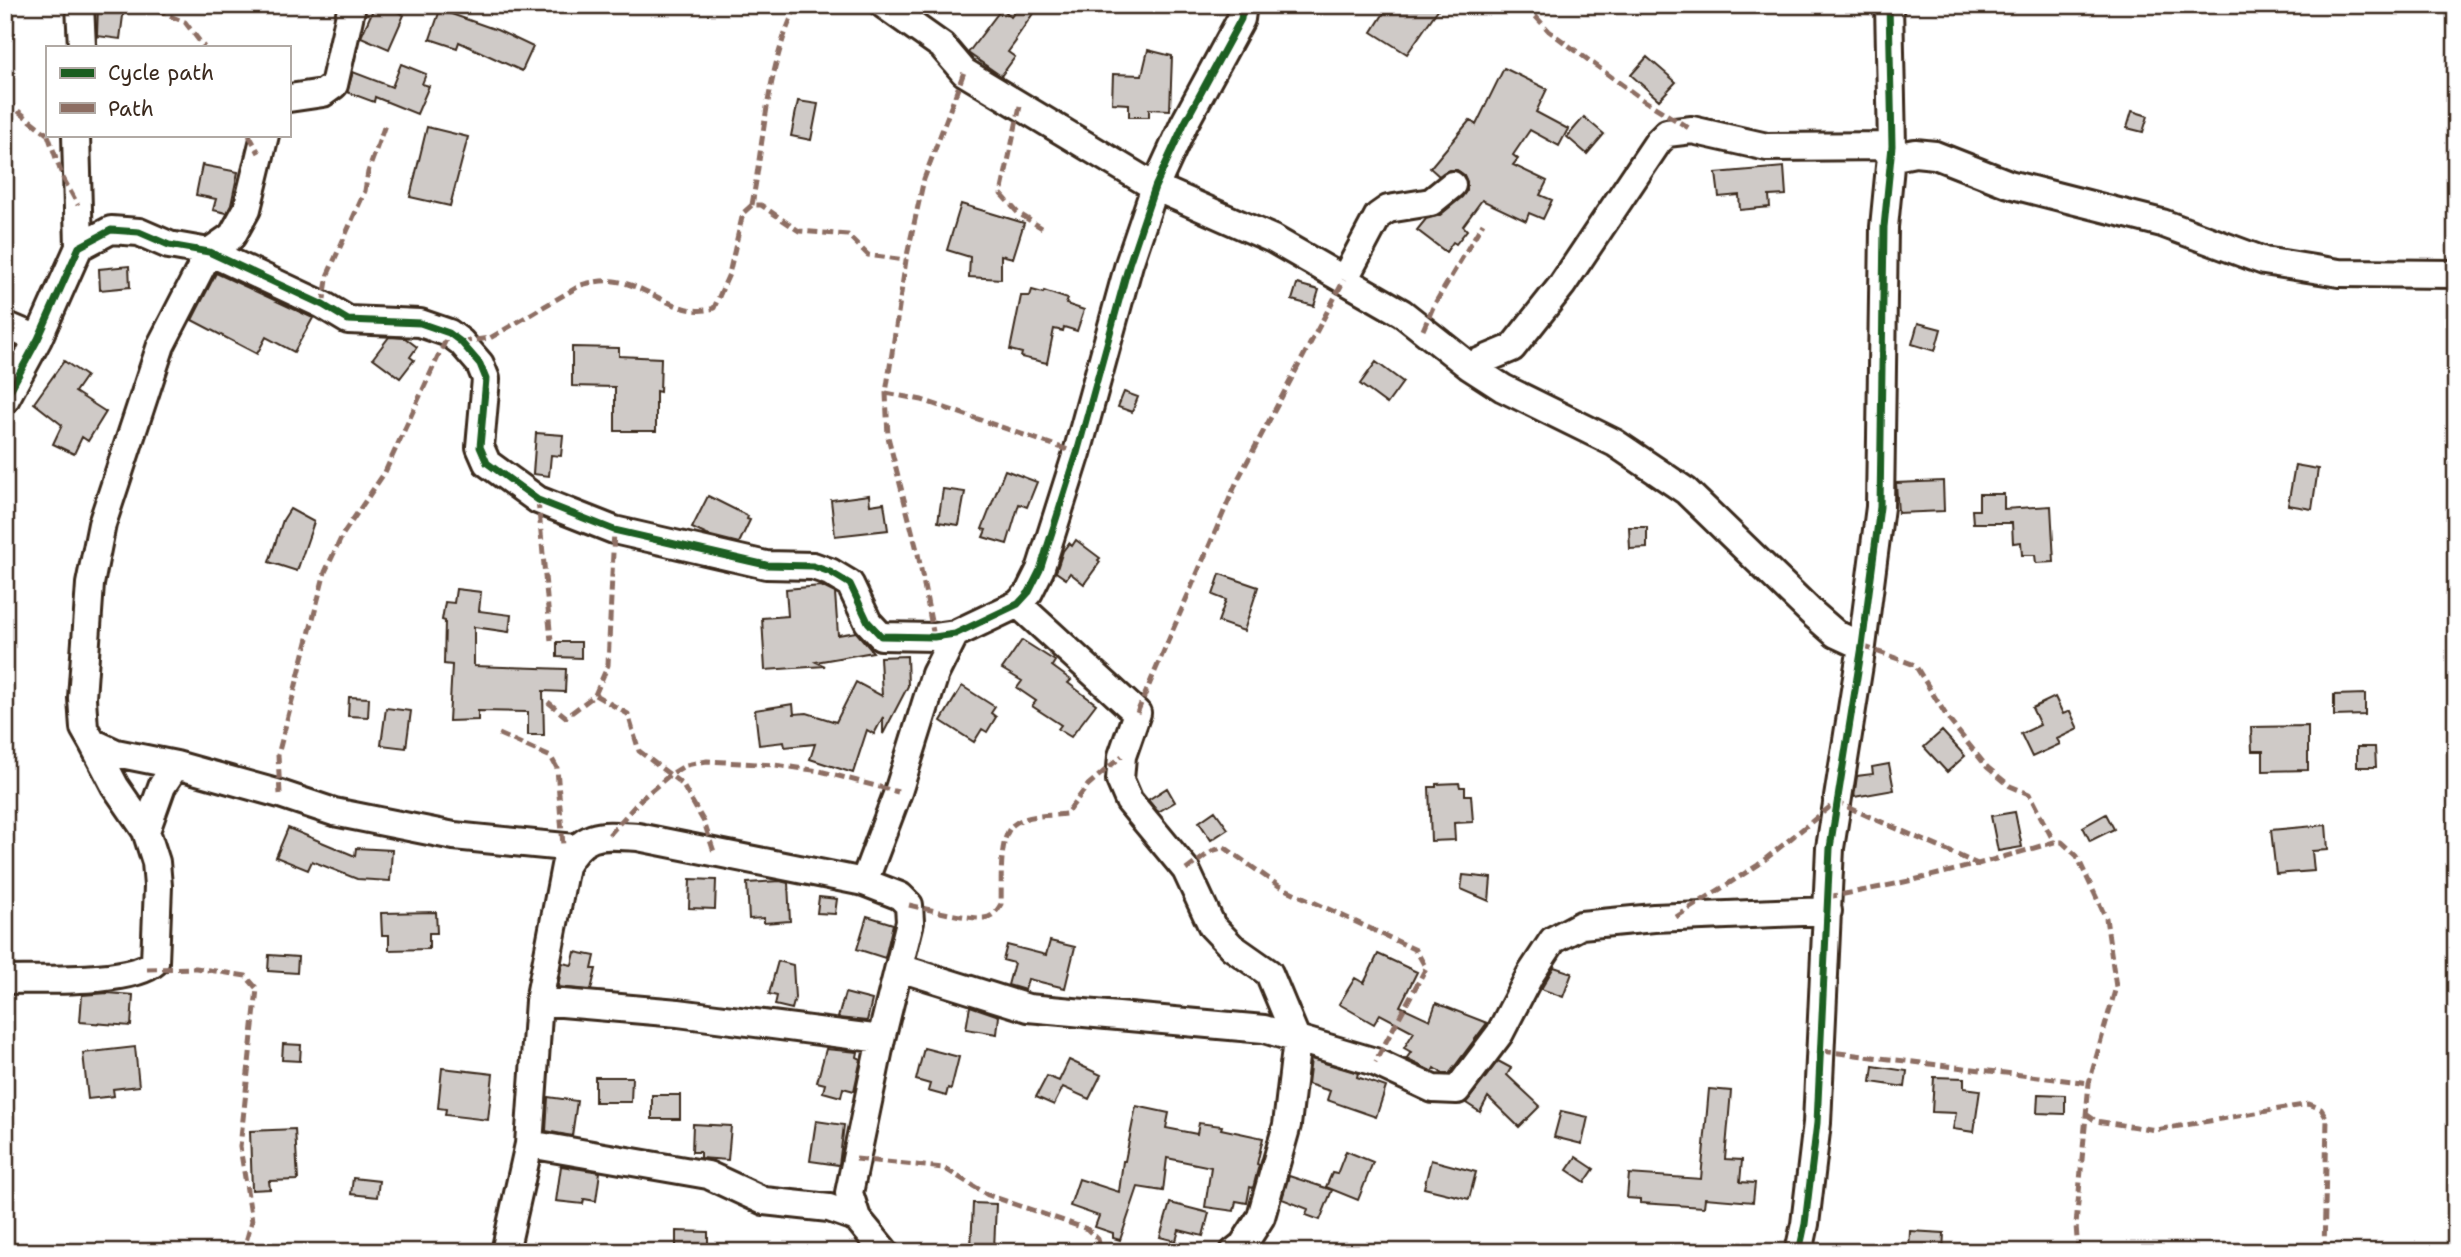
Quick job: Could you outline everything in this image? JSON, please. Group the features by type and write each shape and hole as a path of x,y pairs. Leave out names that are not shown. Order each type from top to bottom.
{"street":[{"path":"80,5 82,46"},
{"path":"290,99 323,93 334,85 352,5"},
{"path":"884,5 942,46 964,72 1155,187 1272,239 1402,313 1469,366 1503,388 1615,443 1686,491 1820,620 1836,634 1862,646"},
{"path":"79,247 111,230 139,232 169,244 209,252 323,305 348,320 420,323 449,333 461,342 480,364 486,379 480,447 487,463 538,500 614,530 766,565 813,566 830,572 850,584 868,622 881,636 934,637 955,634 1018,604 1029,592 1040,570 1077,453 1129,264 1155,187 1184,124 1241,19 1243,5"},
{"path":"1799,1252 1805,1224 1816,1123 1830,848 1862,646 1880,507 1884,227 1891,152 1889,5"},
{"path":"1469,366 1512,348 1562,285 1658,142 1667,133 1692,130 1767,147 1936,155 2009,184 2162,223 2264,261 2339,273 2456,274"},
{"path":"5,400 38,340 79,247 76,136"},
{"path":"5,980 97,978 147,969 155,962 156,862 145,831 114,786 84,728 82,698 90,584 102,523 161,345 209,252 232,236 247,209 265,136"},
{"path":"1344,280 1378,216 1388,209 1431,202 1452,185"},
{"path":"5,325 38,340"},
{"path":"1018,604 1137,713 1122,756 1121,780 1129,801 1186,870 1212,926 1232,947 1269,973 1297,1040 1287,1125 1261,1217 1244,1245 1234,1252"},
{"path":"864,882 898,792 935,674 955,634"},
{"path":"92,742 116,753 176,765 374,820 454,836 575,848"},
{"path":"145,831 162,786 176,765"},
{"path":"505,1252 529,1144 539,1001 565,866 575,848 596,835 638,837 864,882 900,896 909,905 910,922 881,1039 849,1193 857,1218 885,1252"},
{"path":"900,968 1028,1008 1264,1029 1375,1062 1433,1089 1457,1090 1500,1033 1530,975 1553,940 1581,925 1654,918 1828,911"},
{"path":"539,1001 678,1013 881,1039"},
{"path":"529,1144 708,1175 764,1202 829,1208 857,1218"}],"building":[{"path":"98,5 124,8 120,39 97,36"},
{"path":"375,5 396,5 394,10 404,15 389,49 361,37"},
{"path":"1020,5 1034,12 1008,52 1015,57 1001,76 968,53 1002,8 1011,17"},
{"path":"1389,5 1441,5 1407,54 1372,32"},
{"path":"440,10 497,30 533,47 522,71 459,42 457,48 430,39"},
{"path":"1148,50 1172,56 1170,110 1149,109 1149,117 1129,117 1129,104 1112,103 1113,74 1142,75"},
{"path":"1647,57 1676,82 1659,100 1631,75"},
{"path":"401,64 426,74 422,84 429,86 417,114 375,97 374,102 347,92 353,72 392,87"},
{"path":"1504,68 1547,89 1536,112 1568,129 1559,146 1530,130 1513,155 1518,159 1513,165 1547,181 1540,195 1552,200 1543,219 1529,213 1526,221 1482,200 1463,226 1467,230 1446,252 1417,230 1426,219 1440,215 1462,197 1467,190 1467,182 1464,175 1457,170 1449,170 1439,176 1430,168 1470,120 1476,125"},
{"path":"798,101 818,104 811,140 791,136"},
{"path":"2132,111 2148,116 2143,132 2127,128"},
{"path":"1584,117 1604,134 1587,154 1567,137"},
{"path":"427,127 468,137 450,206 410,197"},
{"path":"202,165 238,172 227,213 213,210 216,199 196,195"},
{"path":"1784,167 1786,195 1769,196 1770,207 1740,210 1739,195 1719,197 1716,173"},
{"path":"961,204 1024,223 1013,258 1001,255 1001,279 969,277 970,257 947,250"},
{"path":"129,266 130,287 100,290 99,269"},
{"path":"216,273 313,318 294,352 266,337 257,354 192,320"},
{"path":"1297,284 1319,290 1314,306 1292,300"},
{"path":"1032,290 1068,299 1066,304 1084,310 1077,331 1064,327 1063,331 1054,329 1047,363 1021,357 1022,353 1010,350 1021,296 1030,296"},
{"path":"1918,323 1941,329 1935,351 1912,344"},
{"path":"389,337 405,338 417,347 410,357 414,360 400,378 373,358"},
{"path":"572,347 619,348 619,356 661,358 660,392 656,391 656,431 615,431 615,387 572,386"},
{"path":"64,361 86,376 75,392 106,412 88,441 82,437 74,454 53,444 62,425 34,403"},
{"path":"1376,362 1403,382 1387,404 1360,384"},
{"path":"1124,392 1138,397 1132,412 1118,407"},
{"path":"536,433 563,435 561,456 551,455 549,476 533,474"},
{"path":"2295,465 2318,469 2312,509 2288,505"},
{"path":"1005,470 1037,482 1027,507 1019,504 1007,544 983,537 986,530 982,529"},
{"path":"1943,481 1944,511 1898,513 1896,483"},
{"path":"943,489 965,492 959,525 938,522"},
{"path":"1979,494 2004,494 2004,509 2051,506 2054,562 2036,563 2035,555 2022,555 2021,542 2013,543 2012,523 1973,523 1972,510 1979,510"},
{"path":"869,495 870,505 884,503 888,530 835,536 831,500"},
{"path":"708,496 748,516 747,519 750,520 739,543 707,535 692,528"},
{"path":"290,509 314,522 297,571 269,562 283,520"},
{"path":"1629,527 1647,527 1647,548 1630,549"},
{"path":"1076,540 1100,558 1084,584 1070,573 1066,579 1056,572 1063,551 1069,543 1072,546"},
{"path":"1220,574 1258,587 1244,631 1218,622 1226,600 1213,595"},
{"path":"821,586 835,593 838,635 856,632 873,652 816,662 825,666 765,670 762,618 788,616 786,589"},
{"path":"456,589 481,592 479,611 511,615 509,632 474,627 474,666 566,669 565,692 543,691 544,735 528,735 528,712 478,711 478,720 449,721 452,665 444,664 445,621 442,620 445,602 454,603"},
{"path":"1022,640 1055,661 1052,666 1071,680 1068,683 1096,704 1071,737 1058,729 1061,725 1032,706 1036,701 1017,688 1022,681 1002,669"},
{"path":"557,642 581,642 581,658 557,657"},
{"path":"907,656 908,686 883,734 883,717 874,734 867,730 853,773 810,759 815,744 785,747 784,742 759,745 755,710 793,704 794,714 807,713 836,722 856,682 882,696 880,657"},
{"path":"962,686 995,707 991,713 996,717 987,732 982,729 974,742 941,721"},
{"path":"2365,694 2365,715 2334,716 2334,695"},
{"path":"349,697 369,698 368,717 348,716"},
{"path":"2055,697 2063,714 2070,711 2078,729 2057,739 2060,744 2032,757 2021,734 2040,725 2032,708"},
{"path":"386,708 411,711 406,748 381,745"},
{"path":"2308,726 2308,770 2263,771 2263,751 2252,751 2251,727"},
{"path":"1942,731 1965,756 1947,772 1924,747"},
{"path":"2357,747 2375,747 2376,767 2357,767"},
{"path":"1889,764 1894,790 1854,797 1857,776 1873,774 1872,767"},
{"path":"1459,783 1460,787 1465,787 1465,795 1471,795 1473,822 1454,823 1455,840 1431,841 1429,787"},
{"path":"1167,788 1175,802 1158,812 1148,800"},
{"path":"1215,811 1228,829 1211,840 1199,822"},
{"path":"2015,812 2022,847 1998,851 1991,816"},
{"path":"2106,814 2114,829 2090,841 2083,827"},
{"path":"2326,825 2328,850 2312,851 2314,871 2276,874 2271,830"},
{"path":"288,828 355,856 356,848 392,850 390,881 357,879 312,861 308,870 276,857"},
{"path":"1463,875 1491,878 1489,901 1461,889"},
{"path":"690,879 716,880 715,909 689,908"},
{"path":"747,883 788,883 790,921 764,923 764,918 749,919"},
{"path":"819,897 837,899 835,914 817,913"},
{"path":"436,912 437,933 429,933 429,949 389,950 389,935 382,935 381,913"},
{"path":"867,916 893,924 885,958 857,949"},
{"path":"1050,941 1075,947 1065,988 1028,979 1025,990 1008,985 1014,963 1003,960 1007,945 1046,955"},
{"path":"575,952 595,956 592,969 596,969 591,990 558,987 562,963 572,965"},
{"path":"1378,954 1417,972 1400,1006 1430,1020 1436,1003 1487,1023 1449,1074 1443,1074 1435,1068 1433,1072 1406,1059 1411,1052 1404,1048 1414,1032 1380,1014 1374,1024 1339,1004 1355,978 1364,983"},
{"path":"269,955 298,957 297,973 268,971"},
{"path":"778,961 793,965 795,998 792,1009 775,1005 777,996 769,994"},
{"path":"1554,967 1572,973 1563,997 1541,989"},
{"path":"845,993 872,1000 867,1021 838,1018"},
{"path":"82,995 133,995 131,1026 80,1022"},
{"path":"970,1006 999,1016 997,1034 966,1029"},
{"path":"283,1044 301,1045 300,1061 282,1060"},
{"path":"135,1047 139,1086 113,1089 114,1096 88,1099 83,1053"},
{"path":"924,1048 959,1057 951,1089 948,1088 946,1096 928,1091 930,1084 916,1080"},
{"path":"826,1049 858,1052 857,1057 861,1059 854,1091 843,1088 841,1097 823,1092 825,1084 817,1082"},
{"path":"1311,1059 1358,1073 1357,1077 1386,1087 1376,1117 1327,1100 1330,1091 1308,1084"},
{"path":"1069,1060 1101,1075 1089,1099 1063,1087 1054,1105 1036,1097 1047,1076 1059,1081"},
{"path":"1498,1061 1511,1068 1507,1075 1540,1106 1519,1127 1488,1097 1480,1112 1466,1103"},
{"path":"1873,1066 1907,1071 1905,1087 1871,1082"},
{"path":"442,1068 493,1074 488,1120 445,1115 446,1109 438,1108"},
{"path":"595,1077 632,1077 631,1102 595,1102"},
{"path":"1934,1077 1964,1078 1964,1088 1980,1090 1974,1132 1953,1129 1956,1113 1932,1112"},
{"path":"1709,1089 1731,1091 1725,1159 1742,1160 1740,1182 1755,1183 1753,1202 1705,1198 1704,1207 1640,1203 1640,1199 1627,1198 1629,1174 1701,1179"},
{"path":"2038,1094 2065,1095 2065,1114 2037,1113"},
{"path":"652,1095 680,1095 680,1119 652,1119"},
{"path":"548,1097 577,1101 572,1136 546,1131"},
{"path":"1136,1106 1169,1113 1166,1128 1197,1134 1199,1123 1222,1126 1221,1129 1263,1138 1257,1164 1259,1165 1247,1203 1236,1201 1234,1211 1205,1207 1211,1167 1167,1158 1163,1191 1138,1187 1120,1240 1113,1238 1113,1233 1095,1227 1099,1216 1070,1206 1079,1179 1119,1192"},
{"path":"1561,1111 1588,1117 1582,1144 1554,1137"},
{"path":"816,1121 844,1125 839,1165 810,1161"},
{"path":"693,1124 731,1126 728,1160 700,1158 700,1152 692,1152"},
{"path":"295,1129 298,1180 269,1181 270,1189 252,1190 250,1131"},
{"path":"1346,1151 1373,1162 1358,1200 1326,1187 1332,1173 1337,1174"},
{"path":"1576,1157 1594,1169 1585,1182 1567,1170"},
{"path":"1431,1160 1476,1172 1469,1199 1424,1188"},
{"path":"561,1166 600,1172 596,1201 584,1199 583,1204 556,1201"},
{"path":"1289,1176 1332,1190 1320,1220 1306,1215 1308,1209 1282,1199"},
{"path":"353,1178 379,1181 377,1197 351,1194"},
{"path":"973,1203 996,1204 994,1249 971,1248"},
{"path":"1170,1203 1209,1213 1203,1236 1179,1230 1176,1241 1160,1237"},
{"path":"676,1231 708,1232 708,1252 676,1252"},
{"path":"1910,1231 1944,1233 1943,1252 1909,1251"}],"marked path":[{"path":"142,5 185,22 203,46"},
{"path":"752,205 773,78 787,28 797,5"},
{"path":"1525,5 1549,31 1640,98 1692,130"},
{"path":"934,637 918,554 888,437 886,393 906,260 924,179 964,72"},
{"path":"5,105 12,106 46,133"},
{"path":"1020,106 1001,194 1018,213 1042,228"},
{"path":"323,305 328,274 365,191 368,172 386,122"},
{"path":"48,136 63,178 78,205"},
{"path":"250,136 259,153"},
{"path":"461,342 490,338 581,285 597,282 614,281 626,284 689,309 714,308 729,274 743,213 752,205 761,205 799,231 848,235 868,255 906,260"},
{"path":"1423,330 1434,305 1483,223"},
{"path":"1137,713 1238,479 1344,280"},
{"path":"280,794 278,755 325,572 343,534 385,472 449,333"},
{"path":"886,393 922,400 1077,453"},
{"path":"538,500 551,641"},
{"path":"548,702 566,717 595,695 608,665 614,530"},
{"path":"1862,646 1915,665 1949,720 1987,767 2010,786 2029,794 2054,842"},
{"path":"595,695 628,714 639,751 682,784 704,822 714,852"},
{"path":"499,734 551,757 557,768 563,846"},
{"path":"909,905 968,917 984,918 992,915 1001,904 1003,850 1008,831 1018,821 1031,817 1066,814 1088,785 1122,756"},
{"path":"609,835 640,800 671,774 686,765 707,761 820,771 898,792"},
{"path":"1676,917 1758,865 1836,802 1980,865"},
{"path":"1827,897 1942,873 2054,842 2062,842 2077,856 2106,918 2116,987 2089,1083 2076,1225 2078,1252"},
{"path":"1186,870 1212,851 1224,847 1279,886 1416,950 1426,968 1375,1062"},
{"path":"147,969 196,968 246,976 257,989 240,1147 252,1221 243,1252"},
{"path":"1822,1051 2089,1083"},
{"path":"2086,1114 2096,1121 2156,1130 2309,1104 2321,1109 2327,1119 2324,1252"},
{"path":"856,1159 944,1168 988,1195 1087,1229 1098,1239 1101,1252"}],"cycle path":[{"path":"5,400 38,339 79,247 111,230 139,232 169,245 209,252 323,305 348,320 420,323 449,333 461,342 480,364 486,379 480,447 487,463 538,500 614,530 766,565 813,566 830,572 850,584 868,622 881,636 934,637 955,634 1018,604 1029,592 1040,570 1077,453 1129,264 1155,187 1184,124 1241,19 1243,5"},
{"path":"1799,1252 1817,1123 1830,848 1862,646 1880,507 1884,227 1892,146 1889,5"}]}
